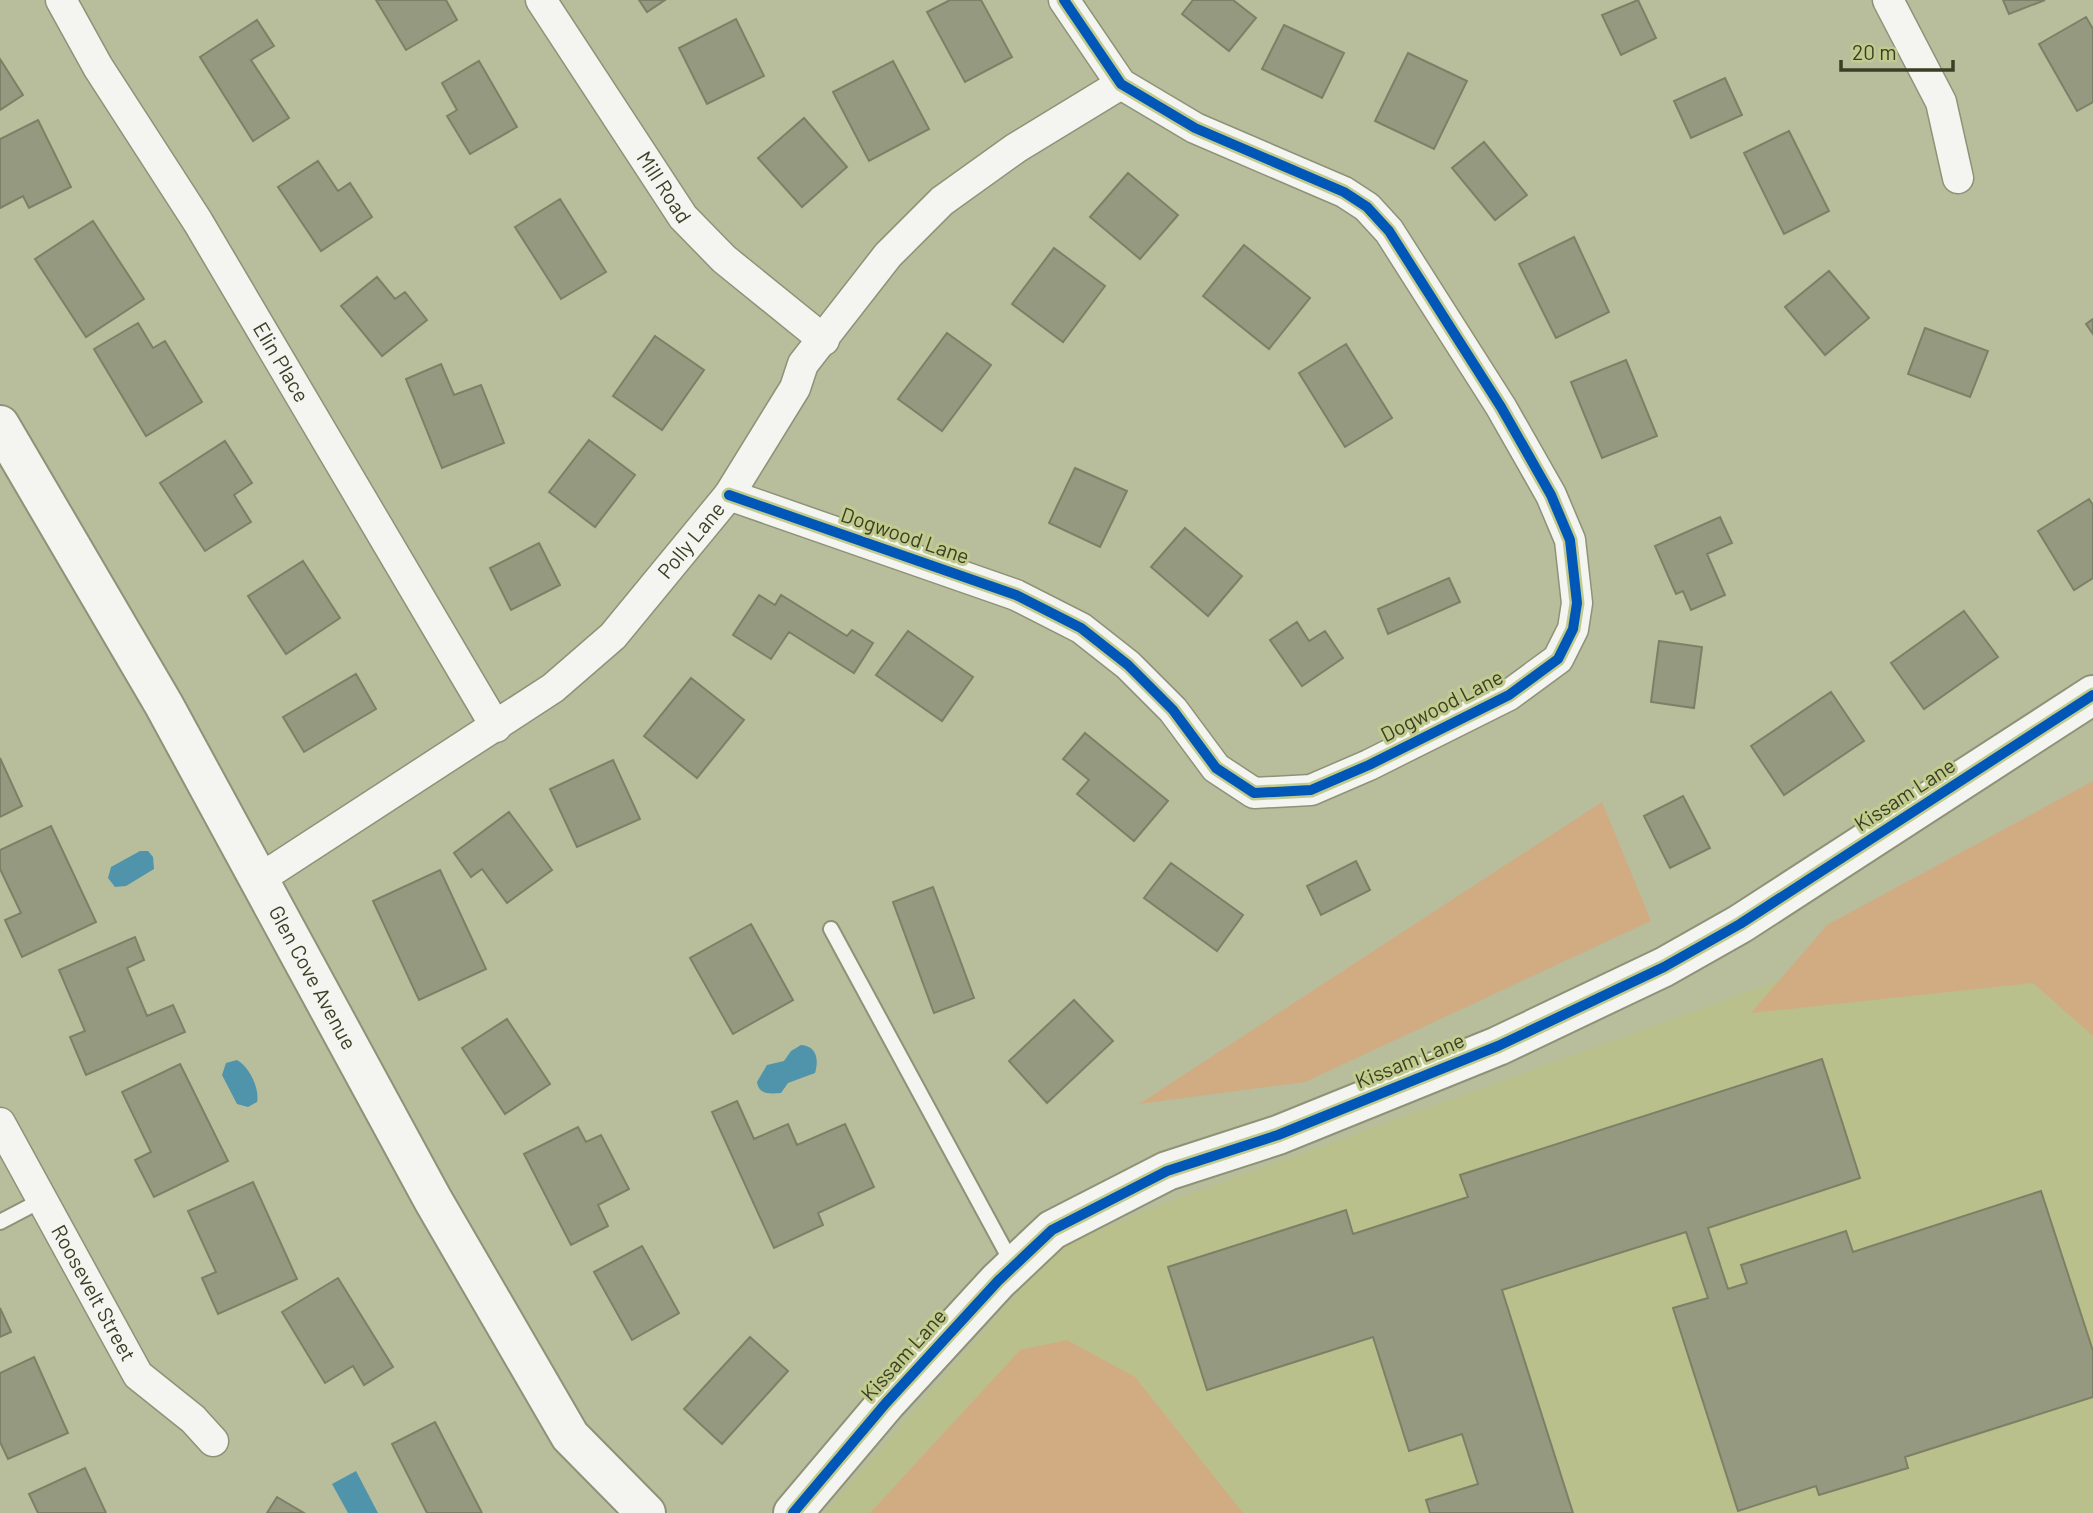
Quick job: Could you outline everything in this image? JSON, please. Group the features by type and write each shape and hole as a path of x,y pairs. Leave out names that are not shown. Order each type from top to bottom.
{"street":[{"name":"Elin Place","path":"61,0 98,66 198,222 496,727"},
{"name":"Mill Road","path":"541,0 683,217 724,259 824,340"},
{"path":"1064,0 1121,84"},
{"path":"1888,0 1941,102 1958,178"},
{"name":"Polly Lane","path":"258,880 553,688 613,636 729,495 795,388 803,364 888,255 942,201 1016,148 1121,84"},
{"name":"Dogwood Lane","path":"729,495 1016,595 1081,628 1128,665 1173,710 1216,768 1254,793 1311,790 1369,765 1509,695 1558,659 1573,629 1577,603 1570,540 1550,495 1501,407 1389,232 1367,207 1344,192 1195,128 1121,84"},
{"name":"Glen Cove Avenue","path":"0,425 164,705 432,1200 570,1436 646,1513"},
{"name":"Kissam Lane","path":"793,1513 886,1403 1013,1266 1052,1230 1167,1171 1278,1135 1498,1046 1664,967 1740,924 2093,695"},
{"name":"Roosevelt Street","path":"0,1123 138,1375 193,1419 213,1441"}],"lane":[{"path":"831,929 1013,1266"},
{"path":"0,1222 42,1200"}],"shaded area":[{"path":"2093,781 2093,1036 2033,983 1751,1013 1827,925"},
{"path":"1602,802 1651,921 1305,1082 1139,1104"},
{"path":"2093,867 2093,1513 824,1513 1058,1247 1168,1202"},
{"path":"1067,1340 1135,1377 1243,1513 870,1513 1020,1350"}],"water":[{"path":"140,851 148,851 153,857 154,869 126,886 115,887 108,878 111,867"},
{"path":"801,1045 816,1054 815,1073 788,1083 781,1093 769,1093 760,1089 757,1082 767,1065 784,1061 791,1051"},
{"path":"237,1060 249,1072 257,1091 257,1102 248,1107 237,1104 222,1075 226,1063"},
{"path":"356,1471 378,1513 348,1513 332,1484"}],"building":[{"path":"376,0 446,0 457,20 406,50"},
{"path":"639,0 665,0 647,12"},
{"path":"950,0 981,0 1012,57 965,82 927,12"},
{"path":"1193,0 1233,0 1256,18 1229,51 1182,14"},
{"path":"1638,0 1656,38 1621,55 1602,15"},
{"path":"2003,0 2045,0 2009,14"},
{"path":"2086,17 2093,29 2093,102 2077,111 2039,44"},
{"path":"736,19 764,76 707,104 679,48"},
{"path":"257,20 274,46 251,60 289,118 253,141 200,57"},
{"path":"1284,25 1344,53 1322,98 1262,69"},
{"path":"1408,53 1467,81 1434,149 1375,121"},
{"path":"0,59 23,95 0,110"},
{"path":"479,61 517,127 470,154 447,116 457,110 442,83"},
{"path":"893,61 929,129 869,161 833,92"},
{"path":"1725,78 1742,115 1691,138 1674,101"},
{"path":"804,118 847,167 802,207 758,158"},
{"path":"38,120 71,187 29,208 23,196 0,208 0,139"},
{"path":"1789,131 1829,211 1784,234 1744,153"},
{"path":"1484,142 1527,195 1495,220 1452,168"},
{"path":"318,161 338,191 350,183 372,217 321,251 278,187"},
{"path":"1128,173 1178,215 1140,259 1090,217"},
{"path":"560,199 606,272 561,299 515,227"},
{"path":"93,221 144,299 86,337 35,259"},
{"path":"1574,237 1609,312 1556,338 1519,264"},
{"path":"1244,245 1310,298 1269,349 1203,296"},
{"path":"1054,248 1105,286 1063,342 1012,304"},
{"path":"1829,271 1869,318 1825,355 1785,307"},
{"path":"377,277 395,299 405,292 427,320 382,356 341,306"},
{"path":"2093,319 2093,334 2086,324"},
{"path":"138,323 153,348 165,341 202,402 146,436 94,349"},
{"path":"1925,328 1988,351 1970,397 1908,374"},
{"path":"947,333 991,365 942,431 898,399"},
{"path":"655,336 704,370 662,430 613,396"},
{"path":"1346,344 1392,418 1345,447 1299,373"},
{"path":"1626,360 1657,436 1602,458 1571,382"},
{"path":"441,364 454,395 481,385 504,443 442,468 406,379"},
{"path":"589,440 635,475 595,527 549,492"},
{"path":"225,441 252,483 234,495 251,522 205,551 160,483"},
{"path":"1075,468 1127,491 1100,547 1049,523"},
{"path":"2089,499 2093,505 2093,578 2074,590 2038,531"},
{"path":"1720,517 1732,543 1707,554 1725,595 1691,610 1683,591 1676,594 1655,546"},
{"path":"1185,528 1242,576 1208,616 1151,567"},
{"path":"539,543 560,585 511,610 490,568"},
{"path":"303,561 340,618 286,654 248,596"},
{"path":"1449,578 1460,602 1388,634 1378,609"},
{"path":"759,595 775,605 781,595 847,636 852,630 873,643 854,673 789,632 771,659 733,635"},
{"path":"1964,611 1998,657 1924,709 1891,663"},
{"path":"1297,622 1309,641 1325,631 1343,658 1302,686 1270,640"},
{"path":"908,631 973,677 942,721 876,675"},
{"path":"1659,641 1702,647 1694,708 1651,702"},
{"path":"356,674 376,709 304,752 283,717"},
{"path":"691,678 744,720 697,778 644,736"},
{"path":"1831,692 1864,741 1784,795 1751,746"},
{"path":"1085,733 1168,801 1134,841 1077,794 1089,780 1063,759"},
{"path":"0,758 22,806 0,817"},
{"path":"613,760 640,819 577,847 550,789"},
{"path":"1683,796 1710,848 1670,868 1644,816"},
{"path":"509,812 552,870 507,903 482,869 471,877 454,853"},
{"path":"51,826 96,922 22,957 5,920 21,913 0,869 0,850"},
{"path":"1356,861 1370,890 1321,915 1307,886"},
{"path":"1171,863 1243,915 1217,951 1144,898"},
{"path":"440,870 486,969 419,1000 373,901"},
{"path":"933,887 974,998 934,1013 893,902"},
{"path":"751,924 793,1000 733,1034 690,958"},
{"path":"135,937 144,960 127,968 147,1016 173,1005 185,1032 86,1075 70,1037 85,1031 59,970"},
{"path":"1074,1000 1113,1041 1047,1103 1009,1061"},
{"path":"507,1019 550,1084 505,1114 462,1048"},
{"path":"1822,1059 1860,1178 1708,1228 1728,1289 1747,1283 1741,1265 1846,1231 1853,1252 2041,1191 2093,1351 2093,1397 1905,1457 1908,1468 1819,1495 1816,1486 1738,1511 1673,1308 1708,1298 1686,1232 1502,1290 1573,1513 1430,1513 1426,1500 1478,1484 1462,1434 1409,1451 1373,1337 1207,1390 1168,1267 1346,1210 1353,1234 1468,1197 1460,1175"},
{"path":"180,1064 228,1161 154,1197 135,1160 151,1152 122,1092"},
{"path":"737,1101 754,1139 788,1124 797,1145 845,1124 874,1187 818,1213 823,1225 774,1248 712,1112"},
{"path":"578,1127 586,1142 601,1135 629,1189 598,1205 608,1226 571,1245 524,1154"},
{"path":"253,1182 297,1279 218,1314 202,1278 216,1272 188,1211"},
{"path":"642,1246 679,1313 632,1340 594,1272"},
{"path":"338,1278 393,1367 364,1385 353,1366 325,1383 282,1312"},
{"path":"0,1308 11,1332 0,1337"},
{"path":"750,1337 788,1371 722,1444 684,1409"},
{"path":"34,1357 68,1433 8,1459 0,1442 0,1373"},
{"path":"435,1422 482,1513 427,1513 392,1444"},
{"path":"85,1468 106,1513 38,1513 29,1494"},
{"path":"277,1497 304,1513 267,1513"}],"cycle path":[{"path":"729,495 1016,595 1081,628 1128,665 1173,710 1216,768 1254,793 1311,790 1369,765 1509,695 1558,659 1573,629 1577,603 1570,540 1551,495 1501,407 1389,231 1367,207 1344,192 1195,128 1121,84 1064,0"},
{"path":"793,1513 886,1403 998,1281 1052,1230 1167,1171 1278,1135 1498,1046 1664,967 1740,924 2093,695"}]}
